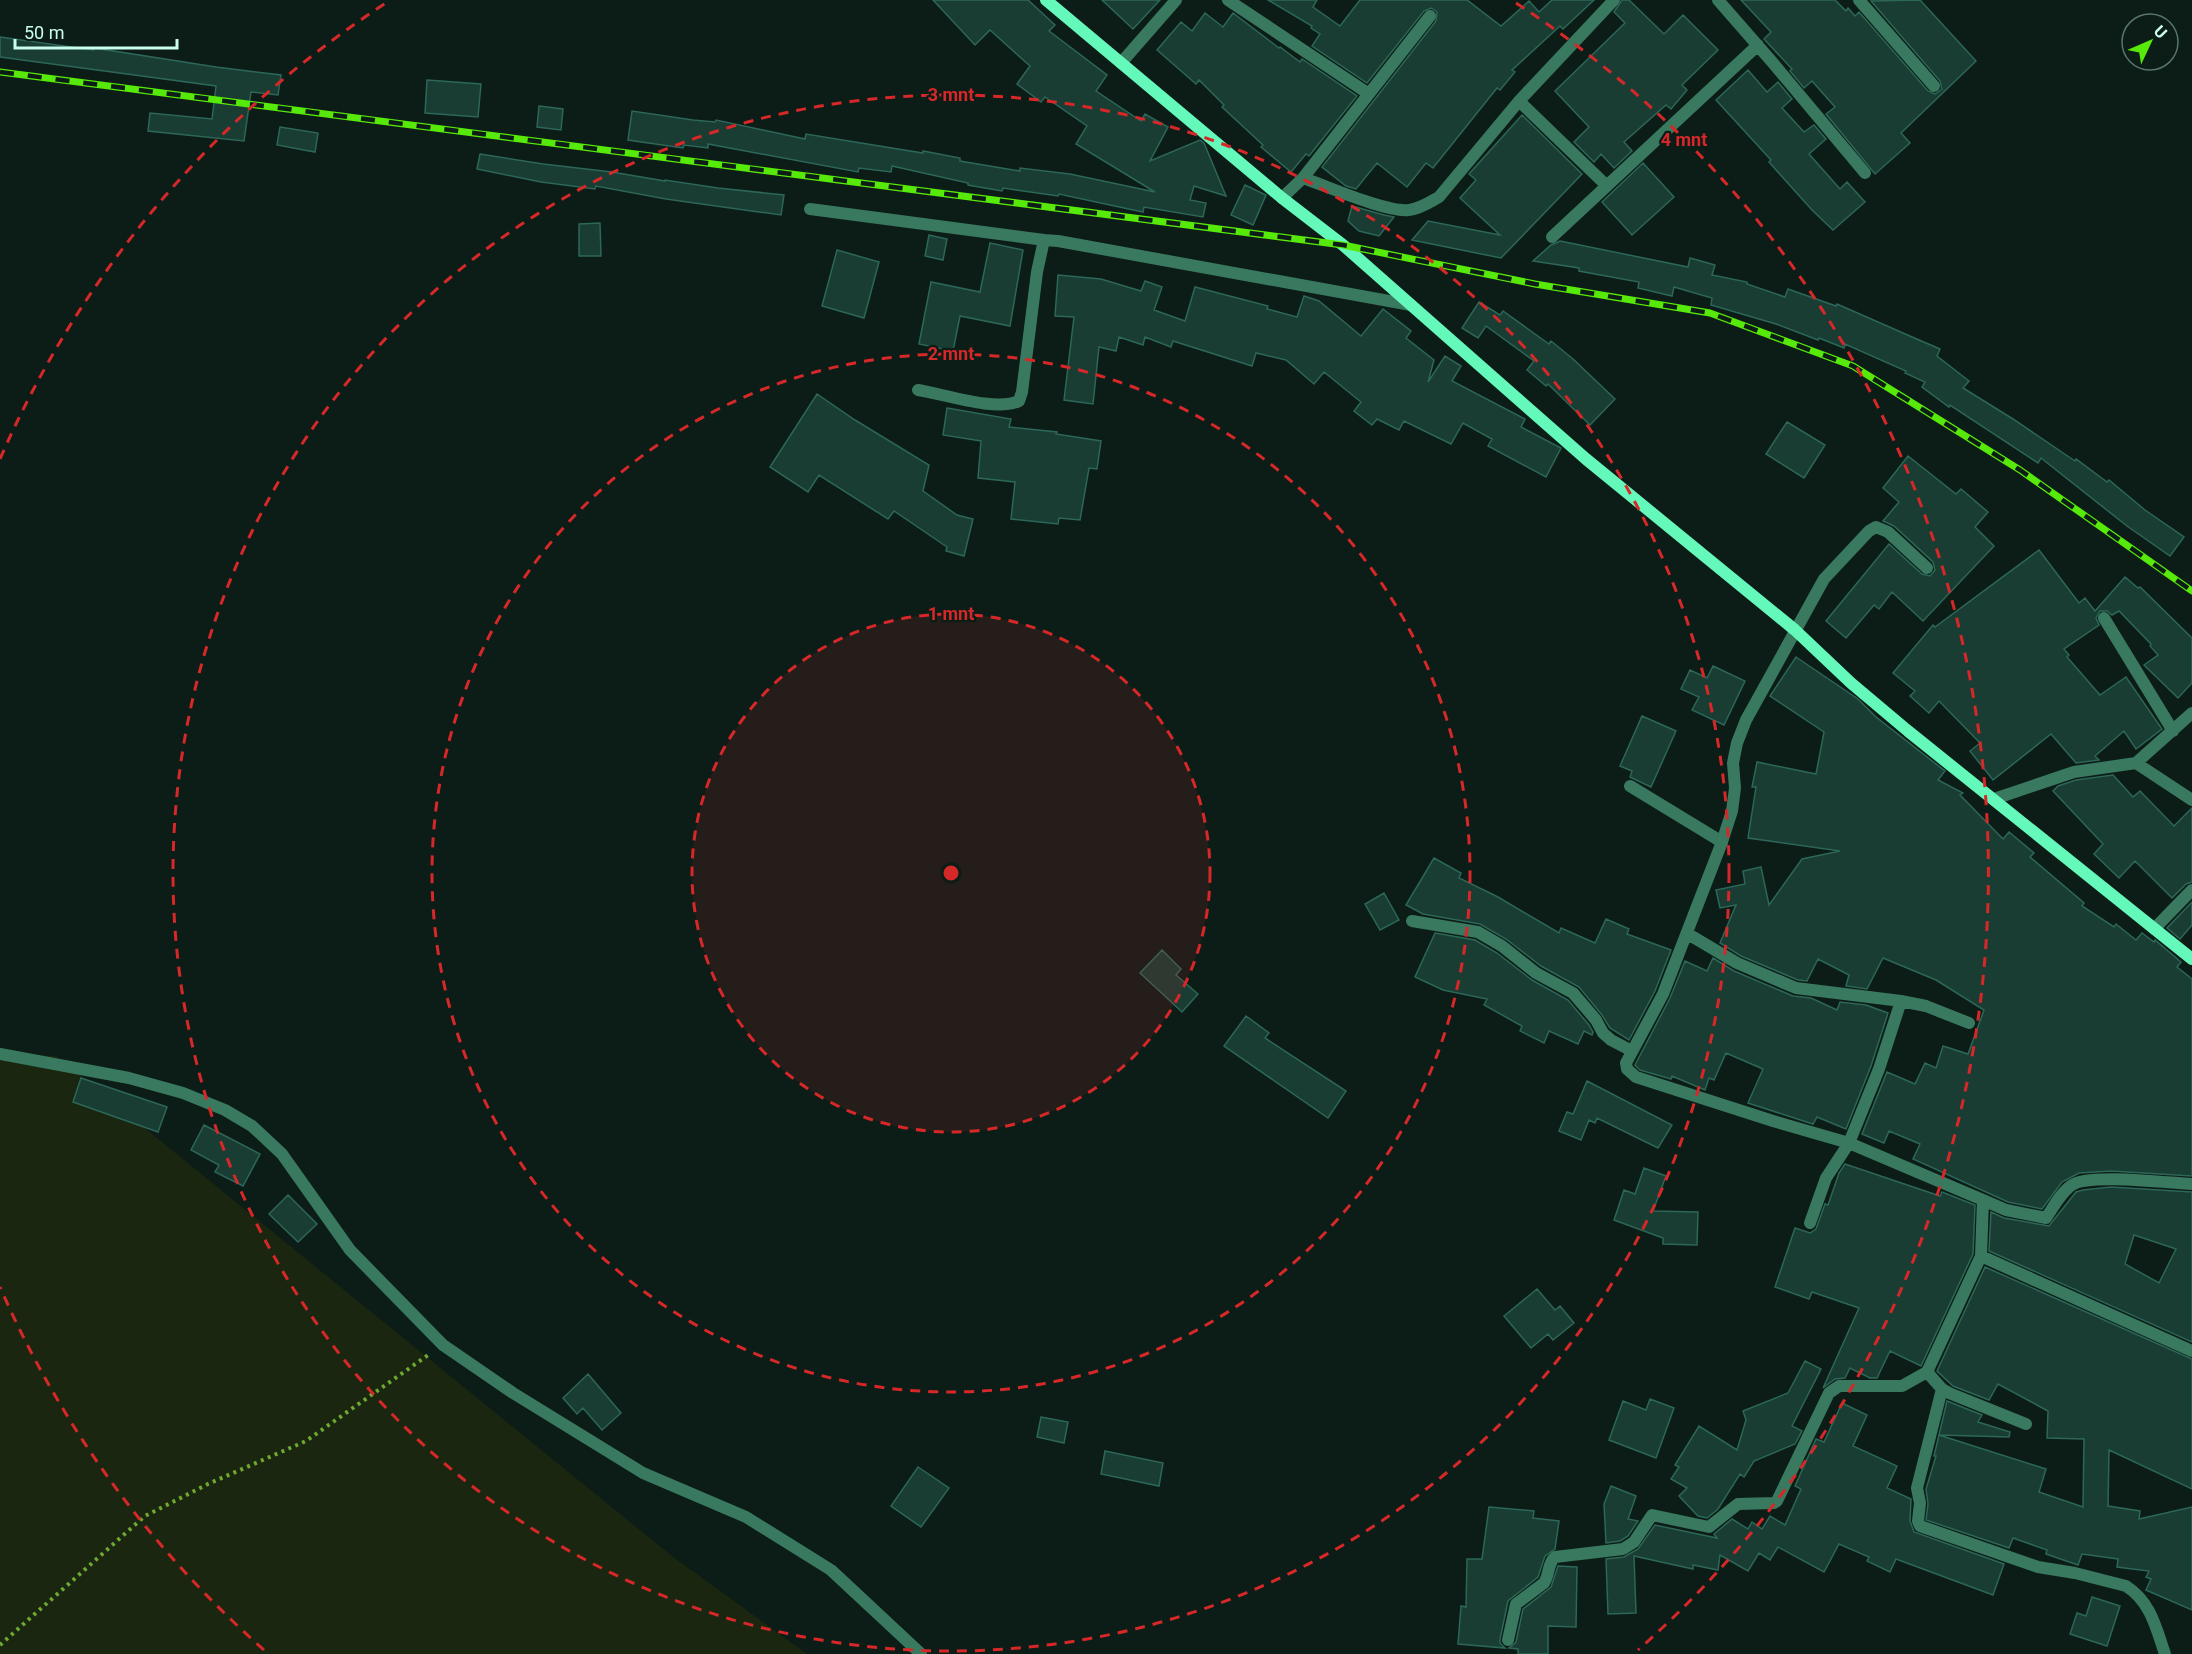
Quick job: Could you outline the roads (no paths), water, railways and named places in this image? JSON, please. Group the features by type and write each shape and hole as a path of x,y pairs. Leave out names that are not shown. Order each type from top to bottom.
{"street":[{"path":"1046,0 1282,198 1343,245 1586,459 1795,630 1859,689 2192,959"},
{"path":"1121,63 1176,0"},
{"path":"1228,0 1369,94"},
{"path":"1303,178 1393,210 1411,210 1439,197 1519,101 1614,0"},
{"path":"1718,0 1865,173"},
{"path":"1859,0 1934,86"},
{"path":"1282,198 1303,178 1430,16"},
{"path":"1552,237 1758,45"},
{"path":"1519,101 1607,186"},
{"path":"810,210 1058,241 1411,305"},
{"path":"918,390 999,404 1013,404 1019,400 1022,392 1037,272 1044,240"},
{"path":"1927,568 1888,532 1876,527 1869,531 1824,579 1757,697 1737,743 1733,762 1735,788 1722,842 1663,994 1632,1051 1626,1064 1627,1069 1636,1077 1849,1143 2006,1210 2046,1218 2070,1186 2078,1181 2127,1179 2192,1184"},
{"path":"2103,618 2173,731"},
{"path":"1994,800 2074,772 2136,764 2192,713"},
{"path":"2136,764 2192,800"},
{"path":"1630,786 1722,842"},
{"path":"2154,929 2192,890"},
{"path":"1412,921 1478,932 1502,946 1536,973 1573,993 1596,1020 1603,1033 1632,1051"},
{"path":"1688,934 1737,963 1796,988 1926,1006 1969,1023"},
{"path":"1810,1223 1826,1178 1849,1143 1879,1069 1901,1001"},
{"path":"0,1054 129,1078 183,1093 225,1110 252,1126 282,1154 350,1250 443,1345 513,1394 643,1473 746,1517 831,1570 921,1654"},
{"path":"1508,1640 1516,1604 1544,1583 1550,1563 1555,1557 1623,1549 1630,1546 1652,1515 1709,1527 1738,1504 1774,1503 1832,1389 1850,1385 1902,1386 1927,1372 1981,1256 1983,1200"},
{"path":"1981,1256 2192,1351"},
{"path":"1927,1372 1942,1389 2026,1424"},
{"path":"1942,1389 1917,1488 1920,1526 2038,1567 2075,1573 2126,1586 2148,1606 2165,1654"}],"railway":[{"path":"0,72 1343,245 1535,284 1710,313 1853,366 2020,470 2192,591"}]}
